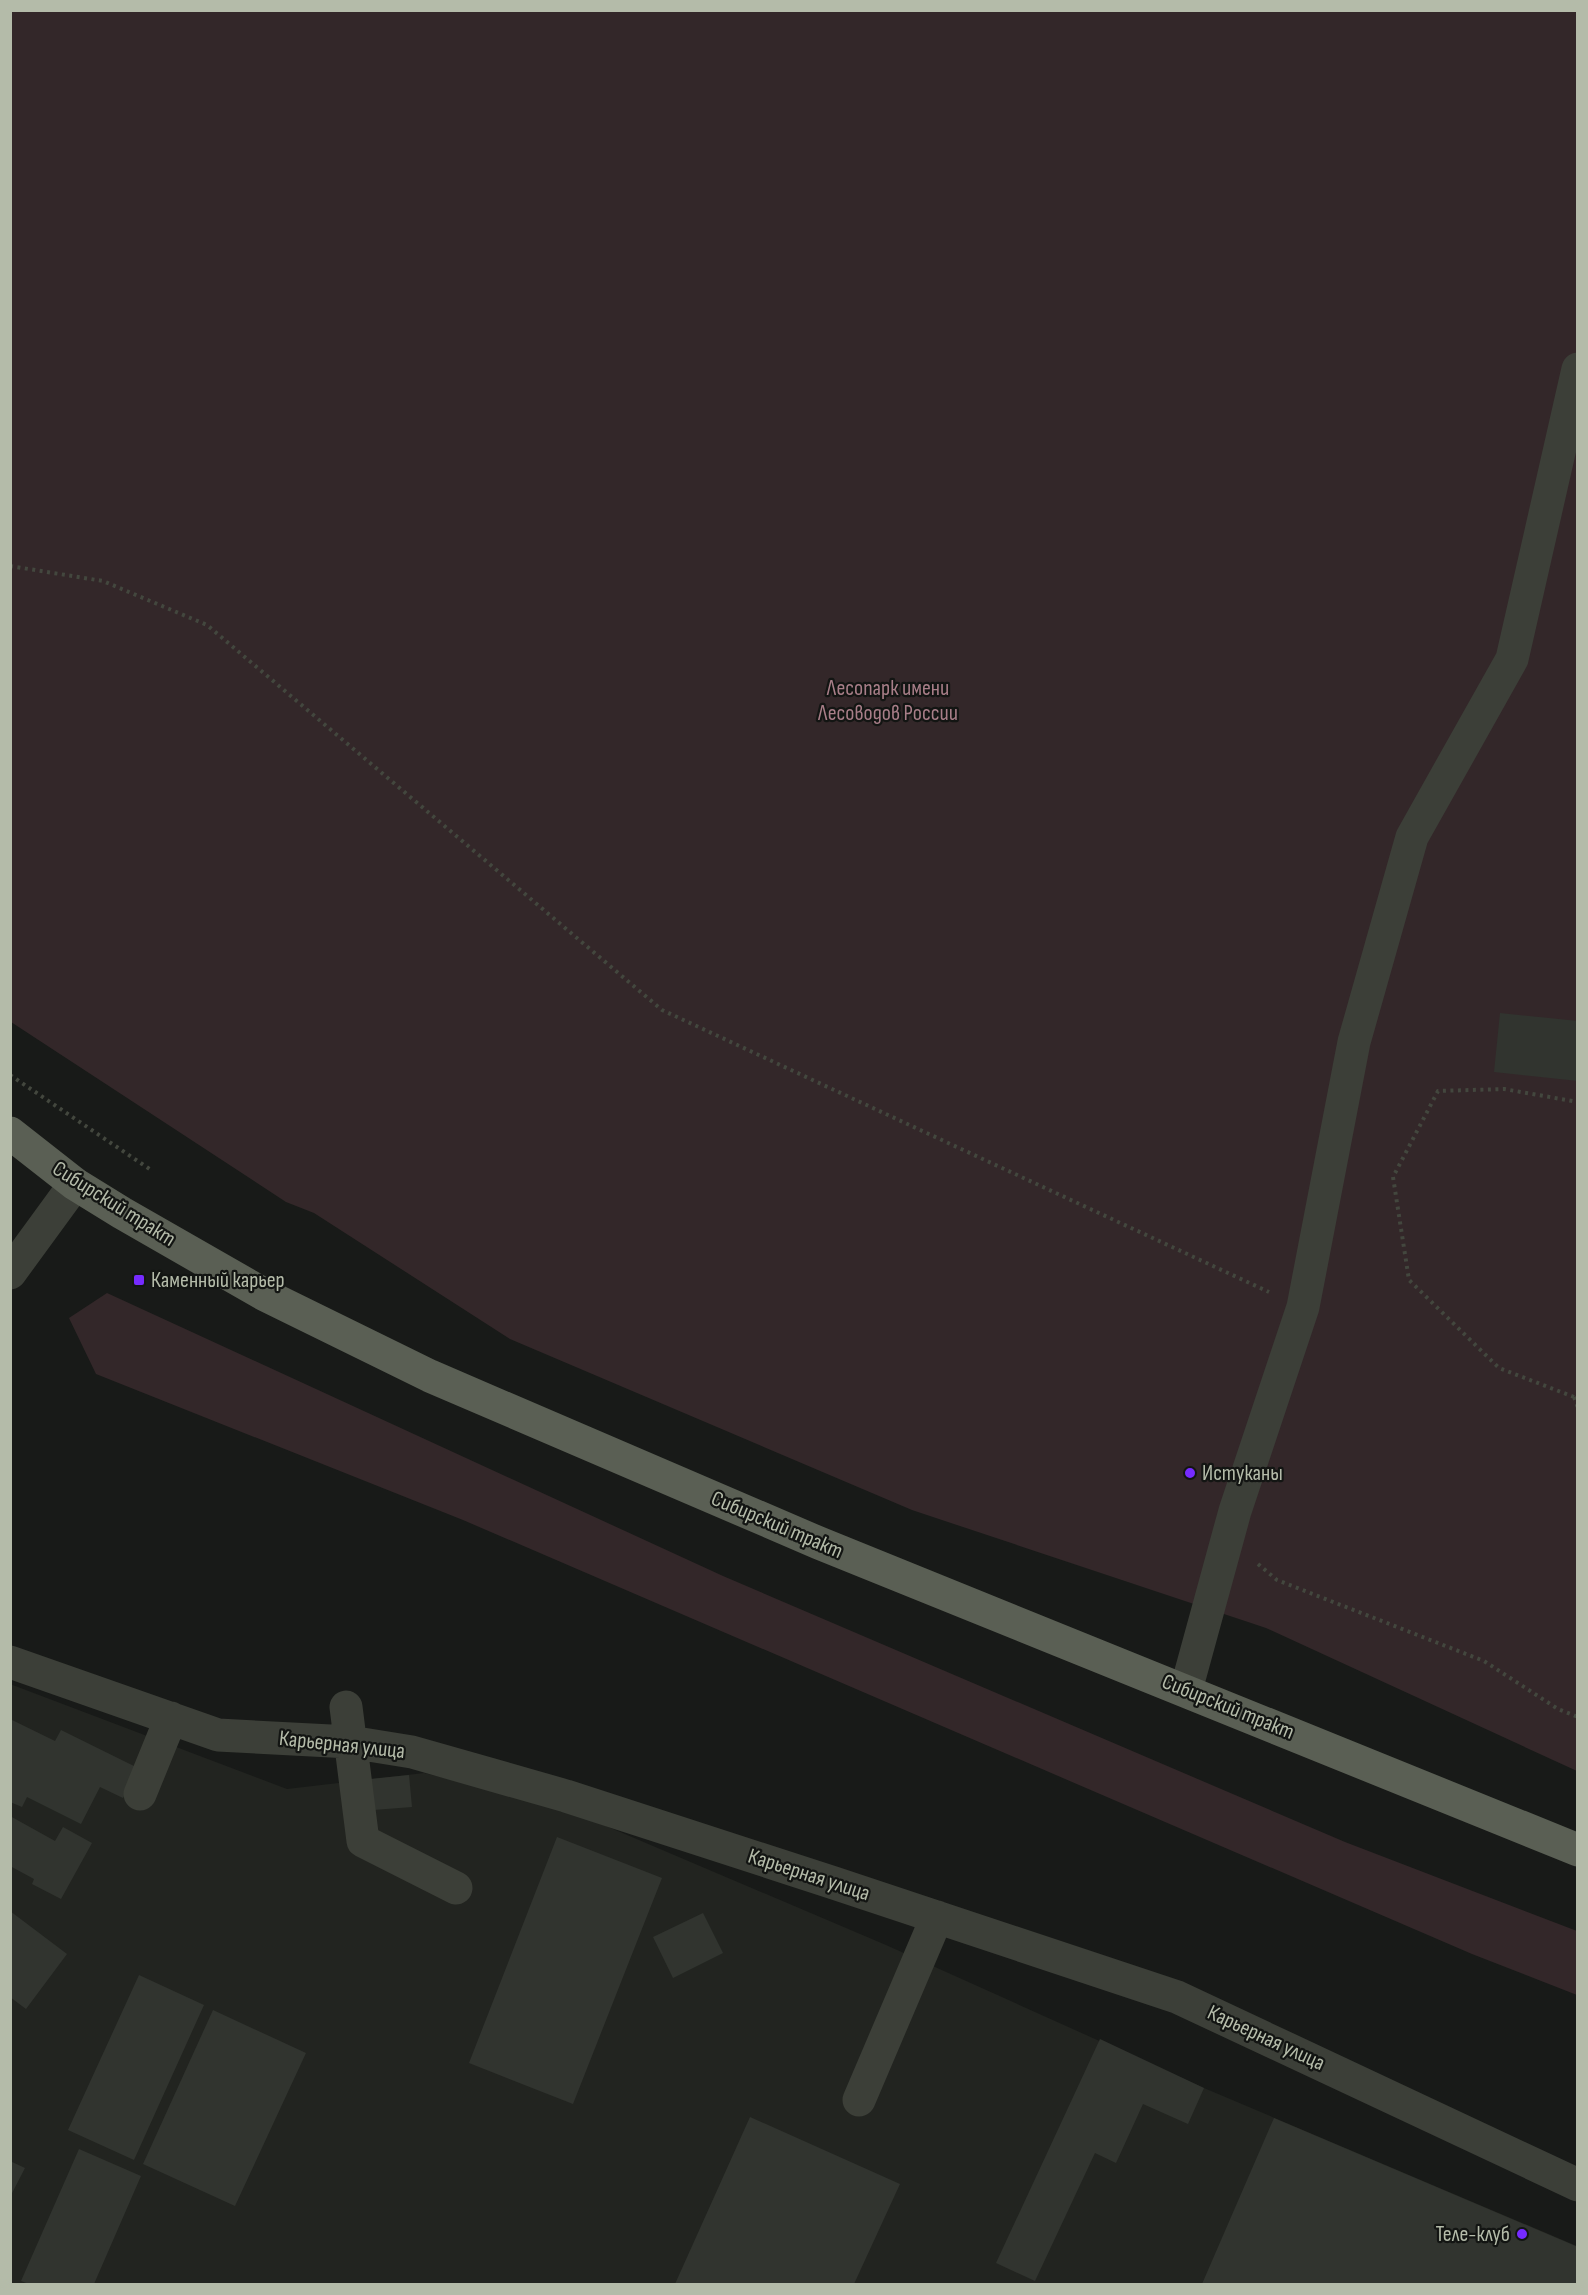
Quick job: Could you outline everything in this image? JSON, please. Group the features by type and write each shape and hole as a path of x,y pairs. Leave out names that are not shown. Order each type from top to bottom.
{"main road":[{"name":"Сибирский тракт","path":"10,1133 75,1184 265,1295 430,1376 819,1543 1578,1850"}],"street":[{"path":"1186,1690 1235,1511 1303,1307 1354,1042 1412,837 1512,658 1578,369"},
{"path":"10,1273 75,1184"},
{"name":"Карьерная улица","path":"10,1662 218,1736 350,1742 412,1752 566,1796 1177,1997 1578,2185"},
{"path":"346,1707 363,1841 456,1888"},
{"path":"140,1794 171,1718"},
{"path":"859,2100 937,1917"}],"path":[{"path":"10,566 103,580 207,625 662,1011 1303,1307"},
{"path":"10,1075 151,1170"},
{"path":"1578,1102 1504,1089 1438,1091 1393,1177 1409,1280 1499,1368 1576,1394 1578,1408"},
{"path":"1235,1511 1243,1552 1277,1580 1484,1661 1558,1709 1578,1717"}],"shaded area":[{"path":"10,1684 287,1789 424,1773 552,1803 886,1945 1204,2088 1577,2246 1577,2284 11,2284"}],"green space":[{"name":"Лесопарк имени Лесоводов России","path":"10,11 1577,11 1577,1771 1266,1628 912,1510 510,1339 314,1213 286,1202 11,1022"},
{"path":"107,1293 723,1576 1345,1842 1577,1931 1577,1995 1472,1954 463,1520 96,1374 69,1318"}],"building":[{"path":"1500,1013 1578,1021 1578,1081 1494,1072"},
{"path":"10,1719 55,1741 61,1730 138,1768 123,1798 100,1787 81,1824 27,1797 22,1807 10,1802"},
{"path":"409,1775 412,1807 373,1810 370,1779"},
{"path":"10,1816 55,1841 63,1827 92,1843 61,1899 32,1884 34,1879 10,1866"},
{"path":"557,1837 662,1878 573,2104 469,2063"},
{"path":"10,1911 67,1954 26,2009 10,1997"},
{"path":"703,1913 723,1953 673,1978 653,1937"},
{"path":"139,1975 204,2005 134,2160 68,2130"},
{"path":"213,2010 306,2053 235,2206 143,2164"},
{"path":"1100,2039 1204,2088 1188,2124 1143,2104 1116,2163 1095,2153 1035,2281 996,2263"},
{"path":"750,2117 900,2184 854,2284 675,2284"},
{"path":"1274,2118 1578,2247 1578,2284 1202,2284"},
{"path":"79,2149 141,2176 94,2284 29,2284 21,2281"},
{"path":"10,2161 25,2168 10,2197"}],"place":[{"name":"Каменный карьер","path":"139,1280"},
{"name":"Истуканы","path":"1190,1473"},
{"name":"Теле-клуб","path":"1522,2234"}]}
